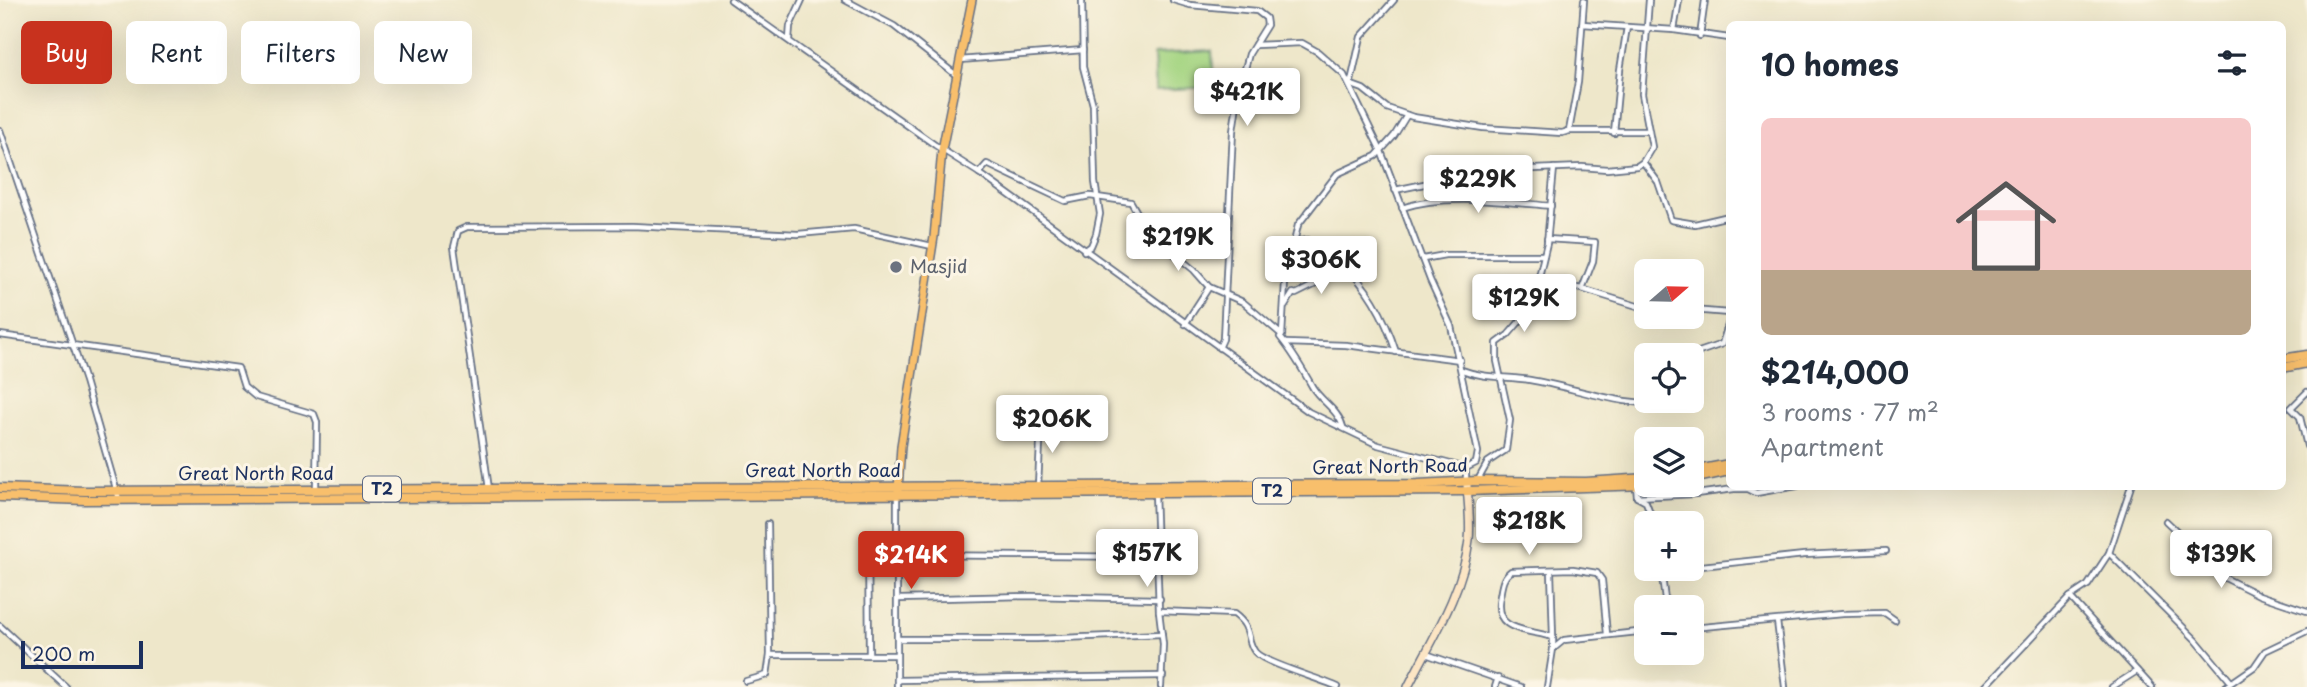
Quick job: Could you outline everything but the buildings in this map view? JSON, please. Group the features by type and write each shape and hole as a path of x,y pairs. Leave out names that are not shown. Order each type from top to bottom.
{"highway":[{"path":"2286,358 2307,355"},
{"path":"2286,367 2307,363"},
{"path":"1704,469 1726,465"},
{"path":"1704,476 1726,472"},
{"name":"Great North Road","path":"0,488 119,494 1155,491 1467,486 1477,481 1596,482 1634,479"},
{"name":"Great North Road","path":"897,491 1038,487 1634,485"},
{"name":"Great North Road","path":"0,497 316,489 414,493"}],"main road":[{"path":"897,491 901,446 932,246 942,150 972,0"},
{"path":"1408,687 1458,586 1465,560 1470,518 1467,486"}],"street":[{"path":"732,0 942,150 979,173 1185,325 1309,412 1378,445 1466,468 1476,463 1478,452 1451,326 1381,151 1351,86 1338,67 1309,46 1290,42 1255,45"},
{"path":"789,40 790,26 802,0"},
{"path":"845,0 894,26 958,77"},
{"path":"1082,0 1084,76 1093,104 1096,197 1100,223 1091,246 1084,251"},
{"path":"1173,0 1190,5 1245,8 1262,13 1267,25 1255,45 1239,91 1233,131 1223,339 1219,348"},
{"path":"1351,86 1361,37 1394,0"},
{"path":"1566,131 1569,131 1576,99 1584,0"},
{"path":"1395,190 1486,172 1554,168 1618,169 1643,162 1651,152 1642,94 1649,0"},
{"path":"1674,30 1679,0"},
{"path":"1700,36 1705,0"},
{"path":"1581,24 1674,30 1726,38"},
{"path":"1615,133 1619,70 1627,27"},
{"path":"960,61 1083,50"},
{"path":"1351,86 1363,89 1377,103 1407,115 1483,128 1615,133 1649,131"},
{"path":"1343,427 1282,335 1285,282 1298,225 1337,174 1373,159 1394,136 1407,115"},
{"path":"0,130 119,494"},
{"path":"1643,162 1658,181 1671,220 1695,224 1726,217"},
{"path":"979,173 984,164 1065,201 1096,197 1131,202 1139,216 1167,248 1195,270 1209,287 1246,304 1282,335"},
{"path":"1477,481 1488,462 1506,450 1510,420 1497,361 1497,343 1508,335 1527,313 1538,281 1547,239 1554,168"},
{"path":"1402,208 1416,203 1462,199 1551,206"},
{"path":"489,493 454,247 458,231 467,227 632,226 798,234 854,229 932,246"},
{"path":"1547,239 1595,242 1593,261 1581,289"},
{"path":"1295,242 1308,240 1340,261 1377,305 1395,352"},
{"path":"1423,259 1445,255 1544,255"},
{"path":"1283,310 1288,297 1320,282 1321,274 1349,272"},
{"path":"1538,281 1581,289 1634,305"},
{"path":"1185,325 1209,287"},
{"path":"1704,311 1726,313"},
{"path":"1704,350 1722,344 1726,331"},
{"path":"0,335 240,369 244,387 256,397 314,414 317,422 316,489"},
{"path":"1285,342 1346,345 1460,360"},
{"path":"1461,370 1480,377 1532,380 1634,401"},
{"path":"2307,391 2291,408 2300,417 2307,446"},
{"path":"1038,487 1041,423"},
{"path":"1466,468 1467,486"},
{"path":"1704,493 1726,490"},
{"path":"1750,490 1756,493 1774,490"},
{"path":"1985,687 2070,597 2088,585 2109,553 2130,490"},
{"path":"897,491 897,687"},
{"path":"1155,491 1159,611 1163,634 1161,687"},
{"path":"1637,497 1646,502 1649,511"},
{"path":"2166,521 2227,579 2259,595 2307,611"},
{"path":"746,681 767,676 770,655 768,524"},
{"path":"867,533 869,655"},
{"path":"1704,566 1804,555 1886,551"},
{"path":"2109,553 2196,640 2231,682"},
{"path":"899,555 1158,557"},
{"path":"1553,637 1503,623 1497,610 1503,578 1511,571 1584,570 1599,575 1607,634"},
{"path":"1546,687 1553,649 1551,571"},
{"path":"899,599 1031,596 1160,598"},
{"path":"2070,597 2152,687"},
{"path":"1159,611 1234,614 1249,629 1252,646 1261,657 1338,687"},
{"path":"1704,627 1881,613 1895,620"},
{"path":"1777,621 1785,687"},
{"path":"0,626 66,687"},
{"path":"2225,687 2254,667 2265,651 2307,631"},
{"path":"1553,649 1570,637 1634,632"},
{"path":"898,639 1037,639 1163,634"},
{"path":"1425,654 1521,687"},
{"path":"770,655 896,655"},
{"path":"2112,687 2137,671"},
{"path":"897,680 1163,676"},
{"path":"1495,687 1498,678"},
{"path":"1992,680 1999,687"}],"green space":[{"path":"1212,51 1214,87 1156,90 1154,54"}],"place":[{"name":"Masjid","path":"896,267"}]}
